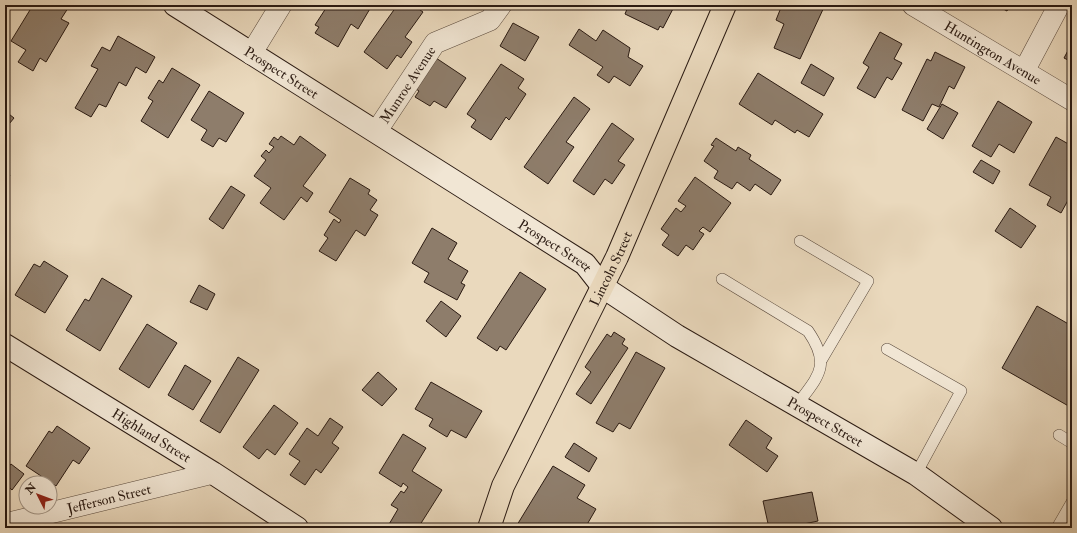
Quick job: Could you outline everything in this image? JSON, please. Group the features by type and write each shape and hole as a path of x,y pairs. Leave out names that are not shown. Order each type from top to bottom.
{"main road":[{"name":"Prospect Street","path":"175,5 585,264 603,287 677,336 916,474 991,528"},
{"name":"Lincoln Street","path":"489,528 503,486 603,287 725,5"},
{"name":"Highland Street","path":"5,345 212,473 297,528"}],"street":[{"path":"251,54 281,5"},
{"name":"Munroe Avenue","path":"376,132 435,43 490,20 501,5"},
{"name":"Huntington Avenue","path":"913,5 1072,100"},
{"path":"1024,71 1059,5"},
{"name":"Jefferson Street","path":"5,524 212,473"}],"lane":[{"path":"797,405 819,375 822,359 868,281 800,241"},
{"path":"722,279 808,332 818,345 822,359"},
{"path":"887,349 961,391 916,474"},
{"path":"1058,435 1072,443"},
{"path":"1057,528 1072,502"}],"building":[{"path":"33,5 70,5 61,19 69,23 46,62 40,58 33,71 18,62 26,50 11,41"},
{"path":"328,5 368,5 371,7 358,29 351,24 338,47 315,33 319,27 315,25"},
{"path":"392,5 413,5 423,12 405,37 412,42 401,58 397,55 387,69 364,52 396,7"},
{"path":"620,5 675,5 663,28 660,26 658,30 625,14 627,9"},
{"path":"782,5 825,5 800,59 774,48 784,24 776,20"},
{"path":"996,5 1010,5 1007,11"},
{"path":"513,23 539,37 525,61 500,46"},
{"path":"579,29 596,41 603,30 630,48 628,57 643,66 630,86 614,76 609,83 597,75 603,67 569,45"},
{"path":"880,32 902,44 894,59 902,63 892,80 887,77 875,98 857,88 869,67 863,63"},
{"path":"118,36 155,57 146,73 136,67 126,86 119,82 106,107 99,104 91,117 75,108 98,69 91,66 102,47 110,51"},
{"path":"1072,43 1072,62 1064,58"},
{"path":"935,52 965,67 954,89 949,86 939,107 932,104 923,121 902,110 927,59 931,61"},
{"path":"436,58 466,78 446,108 434,101 430,106 415,97 419,91 416,89"},
{"path":"501,64 524,79 518,88 526,94 509,120 506,117 491,140 471,127 476,120 467,114"},
{"path":"811,64 834,78 824,96 801,83"},
{"path":"172,68 200,85 168,138 141,121 153,101 148,98 159,80 163,83"},
{"path":"758,73 823,114 809,137 797,130 795,133 775,120 772,125 739,104"},
{"path":"209,91 244,113 226,142 219,138 213,147 201,140 207,130 191,120"},
{"path":"574,97 590,109 566,142 574,147 548,184 524,167"},
{"path":"998,101 1032,122 1014,153 999,144 991,157 972,146"},
{"path":"942,104 958,113 943,139 927,129"},
{"path":"5,111 14,118 5,129"},
{"path":"612,123 634,139 618,161 625,165 612,184 605,179 594,195 573,181"},
{"path":"281,136 294,145 300,136 326,155 303,186 313,193 307,202 301,197 284,220 260,203 271,188 254,176 266,160 261,156 266,150 269,153 274,147 269,144 274,137 278,140"},
{"path":"1056,137 1072,146 1072,193 1061,213 1047,205 1051,197 1029,185"},
{"path":"716,138 736,151 738,147 751,155 749,159 781,180 771,195 755,184 750,191 737,182 732,189 714,178 718,171 704,161 714,146 711,145"},
{"path":"981,160 1000,171 993,184 973,172"},
{"path":"5,172 10,175 5,183"},
{"path":"695,177 731,203 710,232 703,227 699,231 704,234 693,250 686,245 678,256 662,245 669,235 661,229 676,208 681,212 686,206 678,201"},
{"path":"350,178 370,190 368,194 377,200 370,210 378,215 365,236 356,230 336,261 319,251 328,238 324,235 334,219 339,223 341,220 329,212"},
{"path":"231,186 245,195 223,229 209,219"},
{"path":"1010,208 1036,226 1021,248 995,231"},
{"path":"1072,215 1072,224 1068,221"},
{"path":"432,228 457,243 448,259 468,271 461,283 465,285 457,300 424,282 429,273 412,263"},
{"path":"44,261 68,276 45,313 15,295 34,264 40,267"},
{"path":"520,272 546,289 506,350 500,346 497,351 477,338"},
{"path":"102,278 132,296 100,351 66,330 85,299 89,301"},
{"path":"199,285 215,294 207,310 190,302"},
{"path":"441,301 461,316 446,337 426,321"},
{"path":"1037,306 1072,326 1072,408 1002,368"},
{"path":"147,324 177,343 149,388 119,369"},
{"path":"614,332 625,339 622,344 628,348 591,404 576,394 591,372 585,367 607,334 611,337"},
{"path":"636,352 665,368 630,429 619,423 613,432 596,423"},
{"path":"238,357 259,370 220,433 200,421"},
{"path":"185,365 211,381 193,410 168,395"},
{"path":"378,372 397,389 382,406 362,390"},
{"path":"431,382 482,411 466,438 451,430 447,437 429,426 433,419 415,409"},
{"path":"274,405 298,423 275,455 267,449 259,459 243,447"},
{"path":"330,418 343,427 332,443 339,448 321,473 316,469 305,485 290,475 300,461 289,454 307,428 318,436"},
{"path":"746,420 772,438 766,448 778,456 767,472 729,445"},
{"path":"57,426 90,448 79,464 73,460 58,483 58,475 40,475 26,466 49,431 52,433"},
{"path":"403,434 426,448 412,471 442,490 418,528 391,528 388,526 398,509 391,505 401,491 404,493 408,487 403,483 401,487 379,473"},
{"path":"574,443 597,458 589,472 565,457"},
{"path":"11,464 24,474 18,475 18,482 12,490 5,484 5,471"},
{"path":"553,466 585,485 577,498 596,509 585,528 522,528 517,525"},
{"path":"812,492 818,521 785,528 769,528 763,501"}]}
